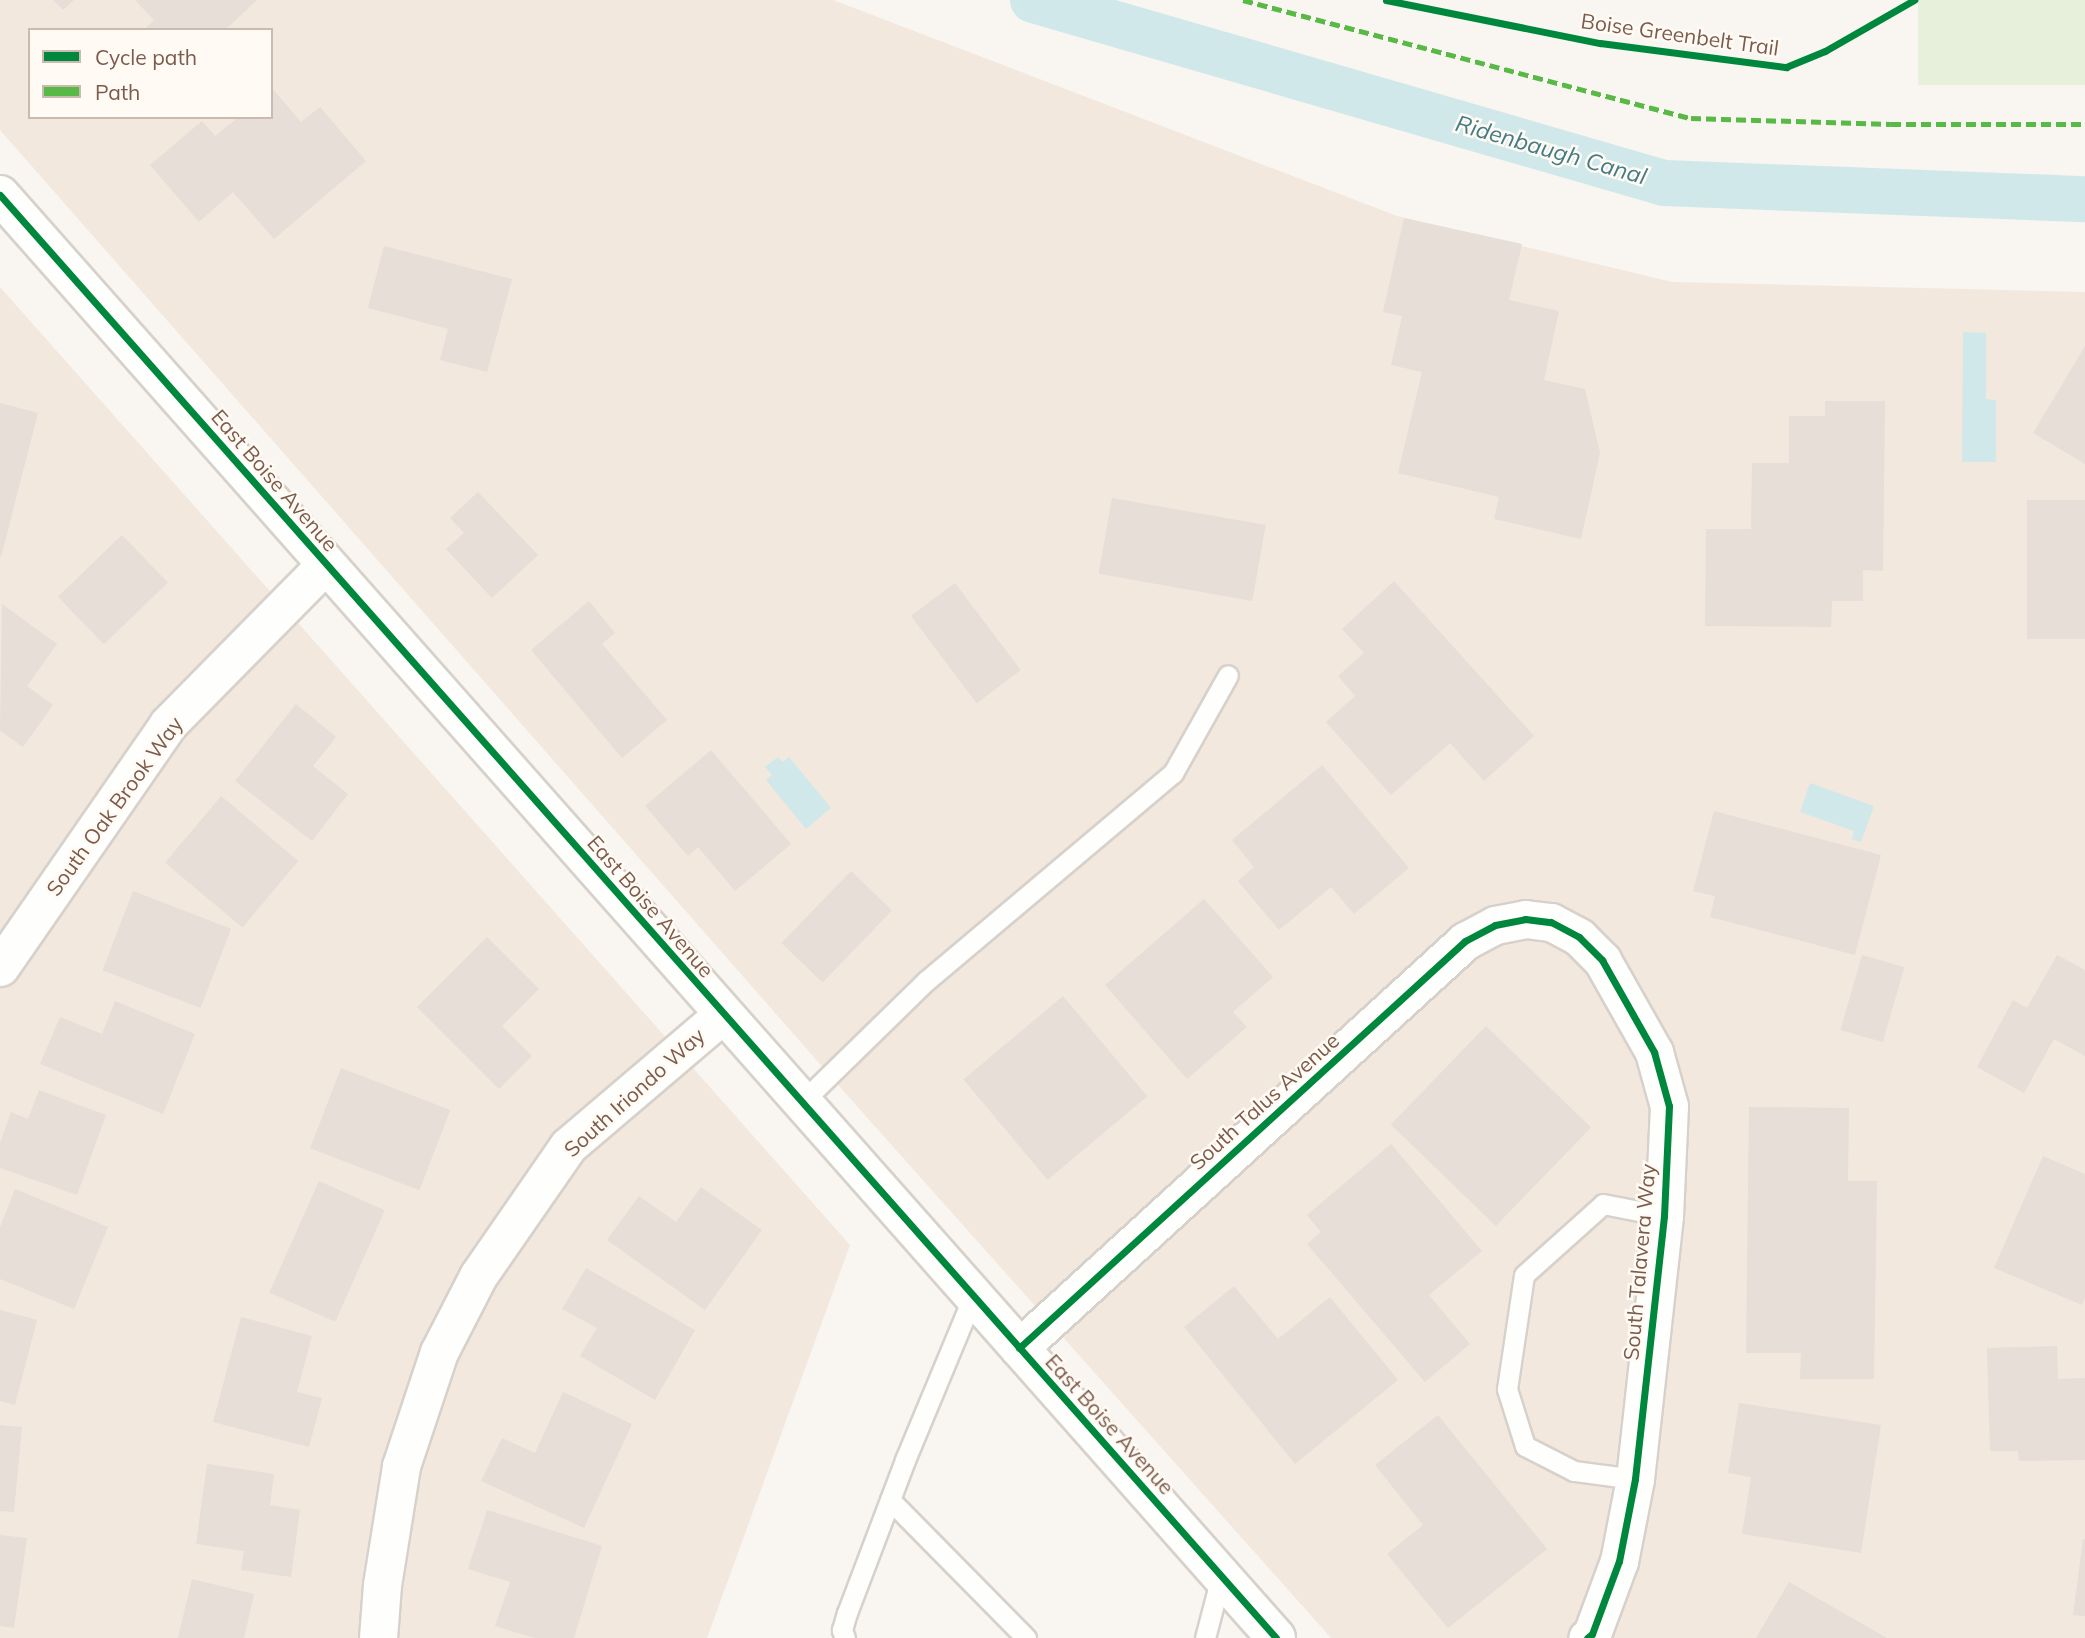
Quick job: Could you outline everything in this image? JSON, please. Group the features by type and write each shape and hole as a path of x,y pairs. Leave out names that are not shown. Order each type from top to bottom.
{"street":[{"name":"East Boise Avenue","path":"0,195 1276,1638"},
{"name":"South Oak Brook Way","path":"0,967 168,724 326,564"},
{"name":"South Talus Avenue","path":"1019,1348 1465,941 1495,925 1525,919 1551,922"},
{"name":"South Talavera Way","path":"1551,922 1579,937 1602,960 1654,1052 1669,1106 1664,1216 1635,1479 1619,1562 1592,1634 1587,1638"},
{"name":"South Iriondo Way","path":"378,1638 382,1584 401,1466 439,1352 478,1276 517,1214 568,1146 723,1014"}],"lane":[{"path":"802,1102 926,981 1173,773 1228,675"},
{"path":"1635,1479 1574,1471 1525,1446 1507,1389 1524,1275 1604,1205 1664,1216"},
{"path":"845,1638 842,1630 847,1613 973,1297"},
{"path":"890,1500 1027,1638"},
{"path":"1205,1638 1221,1577"}],"shaded area":[{"path":"0,0 833,0 1397,216 1672,282 2085,292 2085,1638 1331,1638 855,1104 0,130"},
{"path":"0,287 850,1245 707,1638 0,1638"}],"green space":[{"path":"1918,0 2085,0 2085,85 1918,85"}],"water":[{"path":"1963,332 1986,333 1986,399 1996,400 1996,462 1962,462"},
{"path":"778,757 783,762 789,757 831,808 806,829 766,780 772,775 765,767"},
{"path":"1810,783 1874,806 1861,842 1852,839 1854,831 1800,812"}],"building":[{"path":"53,0 74,0 63,10"},
{"path":"135,0 257,0 227,28 146,28 154,20"},
{"path":"273,89 301,122 320,107 366,161 274,239 233,192 199,222 150,165 202,121 215,136 235,120 273,119"},
{"path":"1404,218 1522,244 1509,300 1559,311 1544,380 1585,389 1600,453 1581,539 1494,519 1499,497 1398,473 1422,372 1391,365 1402,316 1383,312"},
{"path":"384,246 512,279 487,372 440,360 448,329 368,308"},
{"path":"2085,346 2085,464 2033,433"},
{"path":"1825,401 1885,401 1883,571 1863,570 1863,601 1832,601 1831,627 1705,626 1706,529 1751,529 1752,463 1789,463 1789,416 1825,416"},
{"path":"0,403 38,413 1,557 0,556"},
{"path":"478,492 538,555 492,598 446,549 464,533 450,518"},
{"path":"1112,498 1266,525 1252,601 1099,574"},
{"path":"2027,500 2085,500 2085,639 2027,639"},
{"path":"122,535 168,582 104,644 58,597"},
{"path":"1394,581 1534,736 1484,781 1450,743 1391,795 1326,722 1355,696 1338,676 1364,653 1342,629"},
{"path":"955,583 1021,670 977,703 911,616"},
{"path":"589,601 615,633 602,644 667,720 622,758 531,650"},
{"path":"2,604 57,644 27,686 53,705 23,747 0,731"},
{"path":"296,704 336,737 313,766 348,794 312,841 235,781"},
{"path":"711,750 791,844 735,891 698,847 688,856 645,806"},
{"path":"1322,765 1409,868 1354,914 1331,887 1279,930 1238,881 1254,867 1232,840"},
{"path":"221,796 298,861 242,928 165,863"},
{"path":"1714,811 1881,855 1855,955 1710,917 1715,896 1693,891"},
{"path":"851,871 892,911 823,983 782,943"},
{"path":"133,891 231,929 201,1008 103,970"},
{"path":"1204,899 1273,977 1233,1012 1247,1027 1187,1079 1105,985"},
{"path":"487,937 539,989 502,1026 532,1056 499,1089 417,1007"},
{"path":"1862,955 1904,967 1883,1042 1841,1030"},
{"path":"2057,955 2085,970 2085,1056 2054,1039 2024,1093 1977,1067 2013,1000 2027,1008"},
{"path":"1063,996 1147,1096 1048,1180 963,1080"},
{"path":"115,1001 195,1034 163,1114 40,1064 60,1017 102,1034"},
{"path":"1486,1026 1591,1127 1496,1226 1391,1125"},
{"path":"341,1068 450,1110 419,1190 310,1148"},
{"path":"39,1090 106,1115 77,1195 0,1168 0,1143 11,1112 28,1119"},
{"path":"1749,1107 1849,1108 1848,1181 1877,1181 1874,1379 1800,1379 1801,1353 1746,1353"},
{"path":"1391,1144 1482,1251 1429,1295 1470,1344 1425,1382 1307,1244 1321,1232 1307,1215"},
{"path":"2043,1156 2085,1174 2085,1298 2082,1305 1994,1268"},
{"path":"319,1181 385,1210 335,1322 269,1292"},
{"path":"701,1187 762,1230 705,1310 607,1240 639,1196 676,1222"},
{"path":"15,1189 108,1227 74,1309 0,1279 0,1227"},
{"path":"586,1268 695,1330 655,1400 580,1356 597,1328 562,1309"},
{"path":"1234,1286 1278,1339 1330,1297 1398,1380 1295,1464 1184,1327"},
{"path":"0,1310 37,1320 15,1405 0,1401"},
{"path":"241,1317 312,1336 297,1392 322,1398 309,1447 213,1422"},
{"path":"2057,1346 2058,1379 2085,1378 2085,1460 2019,1461 2018,1451 1990,1451 1987,1348"},
{"path":"563,1392 632,1424 584,1528 481,1481 502,1438 535,1453"},
{"path":"1739,1403 1881,1425 1861,1553 1742,1534 1751,1477 1728,1473"},
{"path":"1438,1415 1547,1549 1448,1628 1387,1554 1423,1525 1375,1465"},
{"path":"0,1425 22,1427 14,1512 0,1511"},
{"path":"207,1464 274,1474 270,1505 300,1510 291,1577 241,1570 244,1551 196,1544"},
{"path":"487,1510 602,1546 574,1638 534,1638 495,1626 510,1582 468,1569"},
{"path":"0,1535 27,1538 14,1628 0,1626"},
{"path":"2085,1539 2085,1616 2073,1615"},
{"path":"192,1579 254,1594 244,1638 178,1638"},
{"path":"1789,1582 1887,1638 1756,1638"}],"waterway":[{"name":"Ridenbaugh Canal","path":"1033,0 1664,183 2085,199"}],"marked path":[{"path":"1243,0 1691,118 1891,124 2085,124"}],"cycle path":[{"name":"Boise Greenbelt Trail","path":"1386,0 1600,43 1786,67 1825,51 1914,0"},
{"path":"0,195 1276,1638"},
{"path":"1019,1348 1465,941 1495,925 1525,919 1551,922 1579,937 1602,960 1654,1052 1669,1106 1664,1216 1635,1479 1619,1561 1592,1634 1587,1638"}]}
